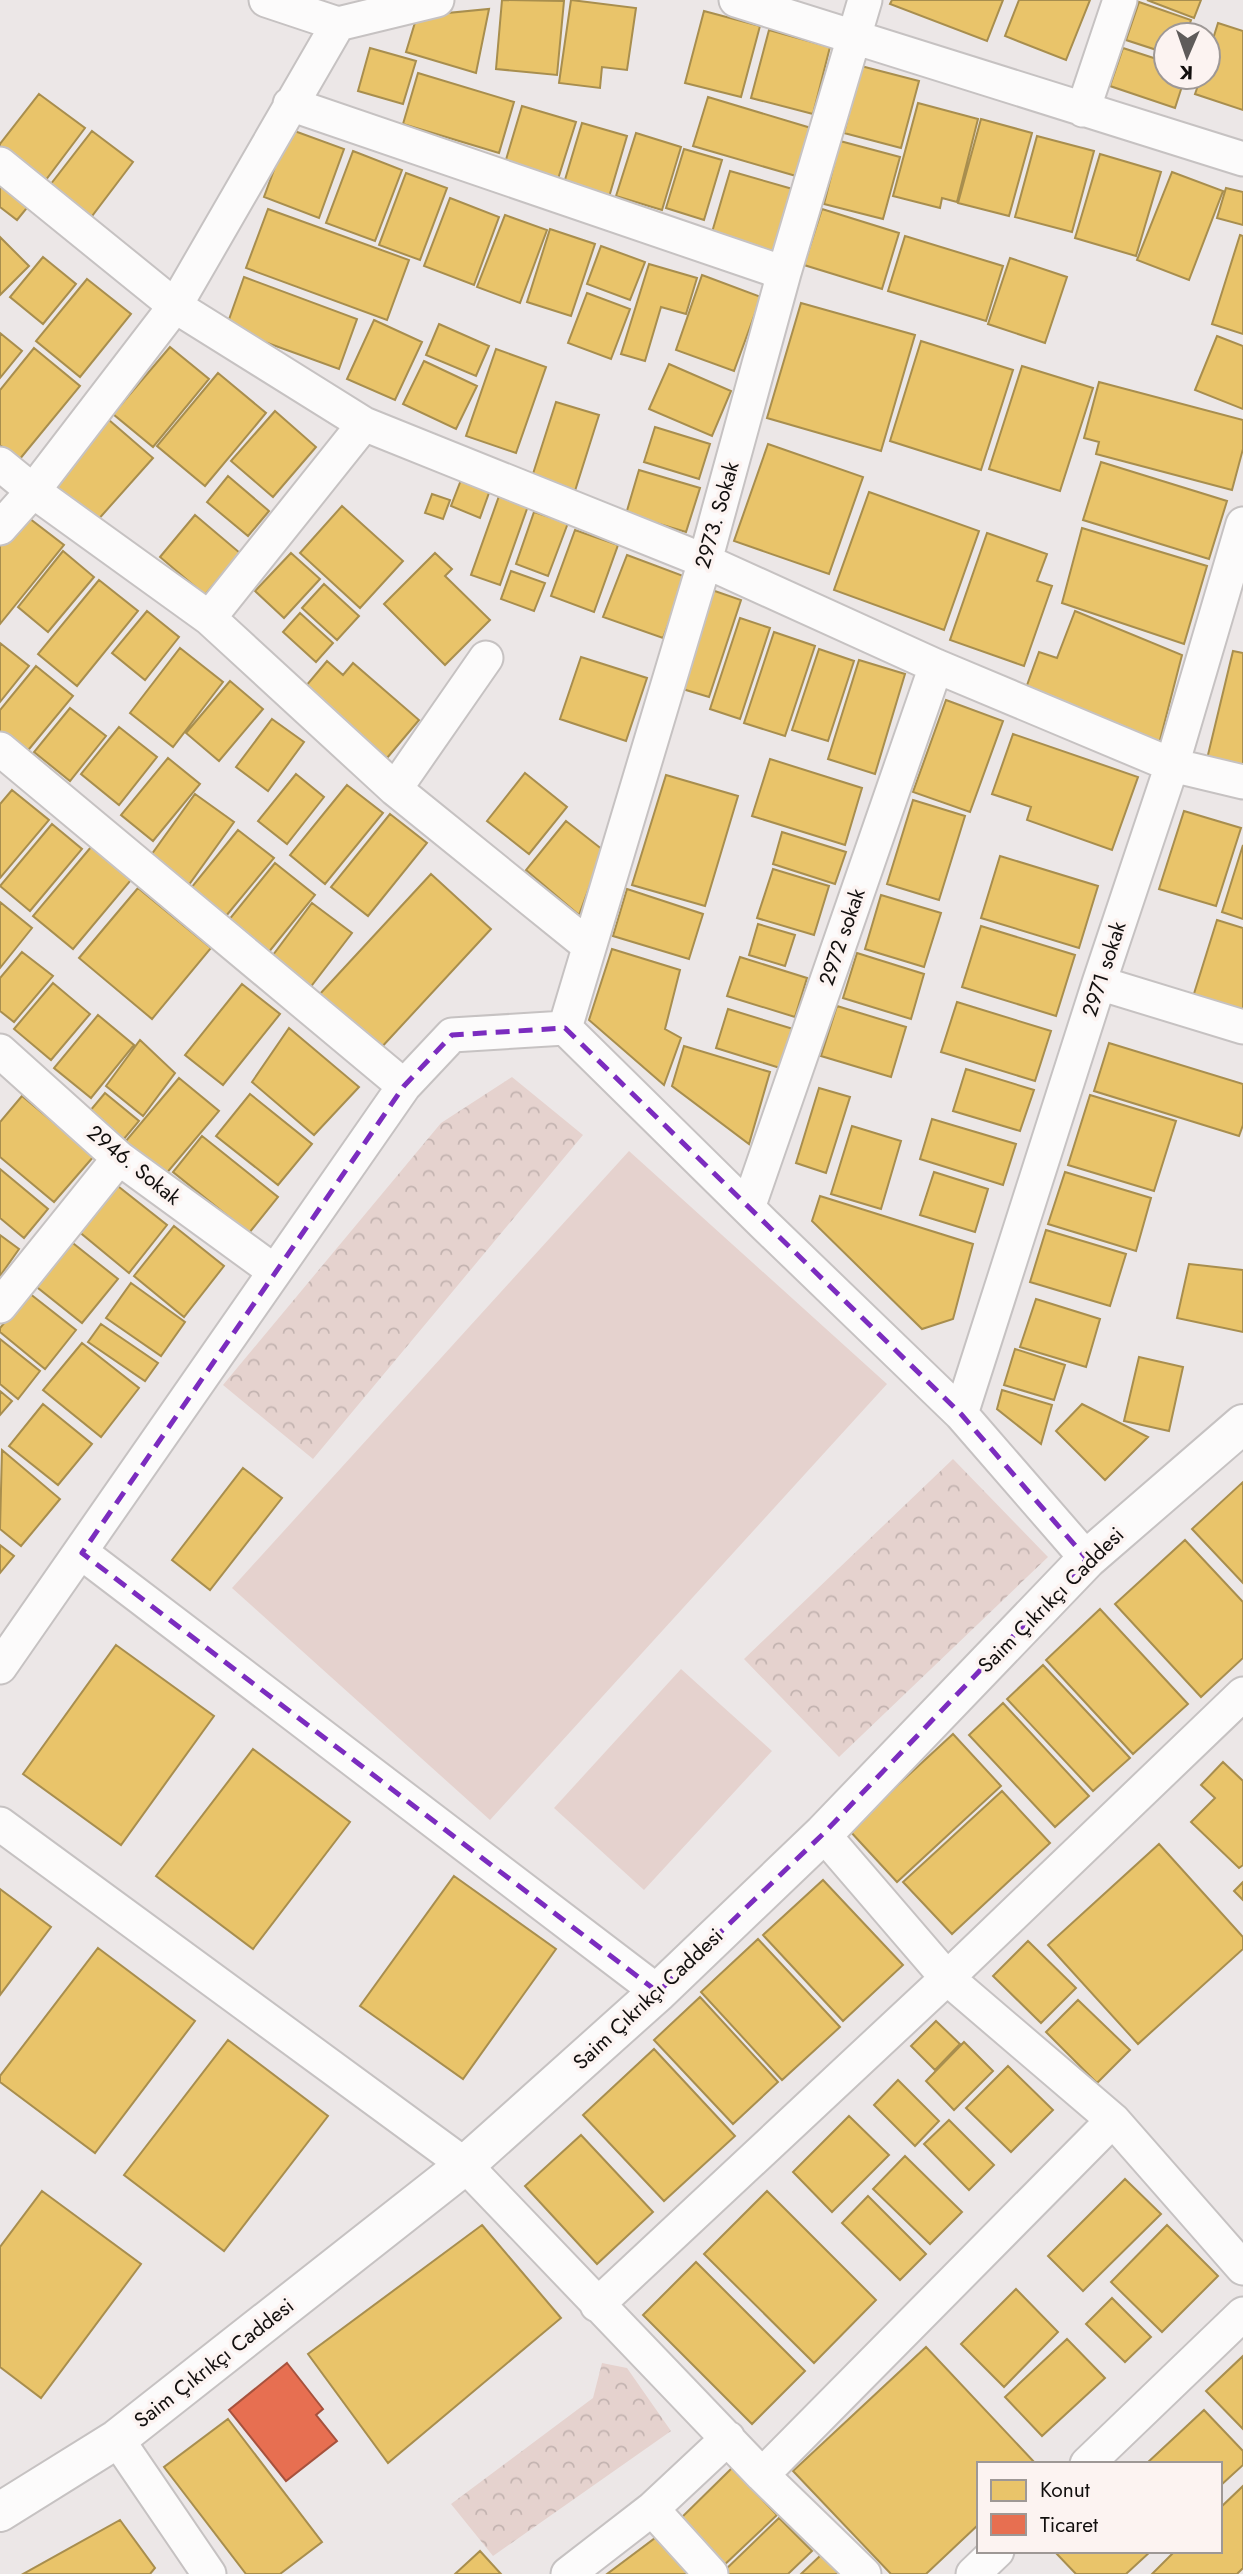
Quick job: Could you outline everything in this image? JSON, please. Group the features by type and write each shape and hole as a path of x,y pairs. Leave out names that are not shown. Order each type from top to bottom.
{"main road":[{"name":"Saim Çıkrıkçı Caddesi","path":"0,2512 117,2438 465,2165 658,1992 822,1834 1087,1559 1243,1424"}],"street":[{"path":"266,0 338,24 437,0"},
{"path":"736,0 1243,159"},
{"name":"2973. Sokak","path":"565,1028 705,561 784,273 865,0"},
{"path":"1083,110 1120,0"},
{"path":"0,528 33,491 175,306 338,24"},
{"path":"290,104 784,273"},
{"path":"0,164 175,306 364,424 705,561 936,666 1172,765 1243,782"},
{"path":"209,618 364,424"},
{"path":"0,464 33,491 209,618 395,789 589,946"},
{"name":"2971 sokak","path":"961,1414 1098,983 1172,765 1243,524"},
{"path":"395,789 486,658"},
{"name":"2972 sokak","path":"748,1208 936,666"},
{"path":"0,749 404,1086"},
{"path":"1098,983 1243,1027"},
{"path":"0,1667 82,1553 404,1086 452,1035 565,1028 961,1414 1087,1559"},
{"name":"2946. Sokak","path":"5,1065 119,1158 274,1271"},
{"path":"0,1306 119,1158"},
{"path":"82,1553 658,1992"},
{"path":"597,2305 947,1978 1243,1694"},
{"path":"0,1824 465,2165 762,2475 864,2574"},
{"path":"822,1834 947,1978 1113,2120 1243,2268"},
{"path":"762,2475 1113,2120"},
{"path":"1089,2462 1243,2314"},
{"path":"117,2438 209,2574"},
{"path":"568,2574 652,2509 728,2438"},
{"path":"652,2509 711,2574"},
{"path":"973,2574 995,2553"}],"highlighted area":[{"path":"565,1028 961,1414 1087,1559 823,1834 658,1992 82,1553 404,1086 452,1035"}],"green space":[{"path":"512,1077 583,1135 313,1459 223,1385 441,1123"},
{"path":"629,1151 887,1384 490,1820 232,1588"},
{"path":"953,1459 1048,1557 839,1757 744,1659"},
{"path":"681,1669 772,1751 644,1890 554,1808"},
{"path":"602,2363 627,2368 671,2431 493,2556 451,2504 593,2398"}],"building: Konut":[{"path":"502,0 564,1 557,75 496,69"},
{"path":"571,0 636,8 627,70 602,67 600,88 559,83"},
{"path":"892,0 1003,0 987,41 890,4"},
{"path":"1019,0 1090,0 1066,60 1005,36"},
{"path":"1147,0 1201,0 1194,18"},
{"path":"1139,2 1191,20 1152,21 1152,48 1126,40"},
{"path":"489,9 476,73 406,52 417,16"},
{"path":"704,11 760,26 741,97 685,83"},
{"path":"1222,24 1243,31 1243,110 1195,94 1196,91 1222,91"},
{"path":"769,30 830,47 813,114 751,98"},
{"path":"370,48 416,61 403,104 358,91"},
{"path":"1123,48 1152,57 1152,91 1180,91 1175,108 1110,86"},
{"path":"861,66 919,81 901,148 844,133"},
{"path":"418,73 514,102 499,153 403,124"},
{"path":"39,94 85,128 42,185 0,153 0,144"},
{"path":"708,97 811,128 796,176 693,146"},
{"path":"918,103 978,119 957,202 942,198 940,208 893,196"},
{"path":"522,106 576,122 558,179 505,163"},
{"path":"981,119 1032,133 1009,216 958,203"},
{"path":"582,123 627,136 609,197 564,183"},
{"path":"289,129 344,149 319,218 264,197"},
{"path":"92,131 133,162 89,220 47,189"},
{"path":"636,133 681,147 662,210 616,196"},
{"path":"1037,136 1094,151 1072,232 1015,217"},
{"path":"840,141 900,157 883,219 824,204"},
{"path":"684,149 722,160 704,220 666,208"},
{"path":"353,151 402,170 375,241 326,223"},
{"path":"1100,154 1161,172 1136,256 1075,238"},
{"path":"0,170 35,198 17,220 0,207"},
{"path":"730,171 796,190 775,259 710,239"},
{"path":"1172,172 1223,191 1189,280 1137,260"},
{"path":"406,173 447,188 420,260 379,245"},
{"path":"1226,188 1243,192 1243,225 1217,218"},
{"path":"450,198 499,217 474,285 424,266"},
{"path":"268,209 409,260 387,320 246,268"},
{"path":"822,209 899,233 882,289 804,265"},
{"path":"505,215 547,230 520,303 477,287"},
{"path":"550,229 595,244 571,316 527,302"},
{"path":"1240,235 1243,236 1243,334 1212,324"},
{"path":"905,236 1003,266 986,321 888,291"},
{"path":"0,237 29,266 0,295"},
{"path":"601,246 645,262 630,300 587,284"},
{"path":"43,257 76,284 43,324 10,297"},
{"path":"1010,258 1067,277 1045,343 988,324"},
{"path":"649,264 697,278 686,314 661,307 645,361 621,354"},
{"path":"702,275 761,297 734,371 676,350"},
{"path":"244,277 357,319 339,369 226,328"},
{"path":"87,279 131,314 80,377 36,341"},
{"path":"587,293 630,309 611,359 568,343"},
{"path":"801,303 915,335 881,451 767,418"},
{"path":"374,320 422,342 395,400 347,379"},
{"path":"439,324 489,346 476,376 426,355"},
{"path":"0,333 22,351 0,378"},
{"path":"1217,336 1243,346 1243,409 1195,390"},
{"path":"921,341 1013,370 981,470 890,441"},
{"path":"170,347 209,379 153,447 113,414"},
{"path":"34,348 80,386 19,460 0,445 0,390"},
{"path":"496,349 546,367 516,453 466,436"},
{"path":"424,361 477,386 456,429 403,404"},
{"path":"669,364 731,391 712,436 649,409"},
{"path":"1022,366 1093,388 1060,491 989,469"},
{"path":"218,373 266,413 205,486 157,446"},
{"path":"1099,382 1243,420 1243,449 1232,490 1096,454 1099,442 1084,438"},
{"path":"556,402 599,415 574,494 531,480"},
{"path":"275,411 316,447 273,497 231,461"},
{"path":"109,420 153,458 96,522 52,484"},
{"path":"655,427 710,444 699,479 644,462"},
{"path":"768,444 863,477 829,574 734,541"},
{"path":"1101,462 1227,501 1209,559 1083,520"},
{"path":"639,470 700,488 686,532 626,514"},
{"path":"228,476 269,511 248,536 207,502"},
{"path":"461,480 490,490 480,518 451,506"},
{"path":"869,492 979,531 944,630 834,590"},
{"path":"432,494 450,500 443,519 425,513"},
{"path":"499,496 528,506 500,585 471,575"},
{"path":"342,506 403,561 360,608 300,553"},
{"path":"534,512 568,523 548,576 516,564"},
{"path":"25,515 64,545 0,624 0,546"},
{"path":"195,515 240,553 205,595 160,557"},
{"path":"1082,528 1207,566 1184,644 1062,603"},
{"path":"575,530 618,545 594,612 551,596"},
{"path":"987,533 1047,554 1037,581 1052,586 1024,666 950,640"},
{"path":"63,551 94,577 48,632 18,607"},
{"path":"291,553 320,579 284,618 255,591"},
{"path":"435,553 452,569 445,576 490,620 445,665 384,604"},
{"path":"627,555 686,577 663,638 603,617"},
{"path":"511,571 545,583 534,611 501,599"},
{"path":"99,580 138,611 77,686 38,654"},
{"path":"324,584 359,616 337,640 302,608"},
{"path":"709,589 741,600 709,697 676,687"},
{"path":"147,611 179,637 145,680 112,653"},
{"path":"1075,611 1182,655 1159,744 1026,688 1039,652 1057,658"},
{"path":"300,613 333,643 316,662 283,632"},
{"path":"740,618 770,628 740,719 710,709"},
{"path":"774,632 815,646 785,736 744,723"},
{"path":"0,643 29,666 0,702"},
{"path":"180,648 223,682 173,747 130,713"},
{"path":"819,649 854,661 828,741 792,730"},
{"path":"1233,651 1243,653 1243,767 1207,759"},
{"path":"581,657 647,678 626,741 560,719"},
{"path":"859,660 905,674 875,774 828,759"},
{"path":"327,661 343,675 353,663 419,720 387,758 300,693"},
{"path":"36,666 73,696 25,754 0,735 0,710"},
{"path":"230,681 263,709 219,761 186,733"},
{"path":"946,700 1003,721 970,812 913,792"},
{"path":"70,708 106,736 70,781 34,752"},
{"path":"272,719 304,742 268,791 236,767"},
{"path":"119,727 157,757 119,805 81,774"},
{"path":"1013,734 1138,777 1112,850 1027,820 1031,807 992,794"},
{"path":"168,758 200,784 153,841 121,815"},
{"path":"770,759 862,788 845,845 752,816"},
{"path":"525,773 567,807 529,854 487,821"},
{"path":"296,774 324,797 287,844 258,821"},
{"path":"666,775 738,796 705,906 632,885"},
{"path":"347,785 383,813 325,884 290,855"},
{"path":"12,790 49,820 0,878 0,804"},
{"path":"195,794 234,822 188,886 149,858"},
{"path":"913,800 965,816 939,900 887,884"},
{"path":"1184,811 1241,828 1216,906 1159,889"},
{"path":"390,814 427,843 368,916 331,887"},
{"path":"566,821 603,850 579,915 526,870"},
{"path":"52,824 82,849 30,911 0,886"},
{"path":"238,830 274,858 226,916 191,888"},
{"path":"782,832 846,852 835,884 773,864"},
{"path":"1243,845 1243,919 1222,912"},
{"path":"91,847 131,880 73,949 33,916"},
{"path":"1000,856 1098,886 1079,948 981,918"},
{"path":"275,863 315,895 268,953 228,921"},
{"path":"773,869 829,886 814,935 757,918"},
{"path":"431,874 491,929 379,1050 319,995"},
{"path":"138,888 211,948 152,1019 79,958"},
{"path":"627,889 703,914 689,959 613,936"},
{"path":"881,895 941,913 924,967 865,949"},
{"path":"0,902 32,928 0,968"},
{"path":"312,903 352,933 309,989 270,959"},
{"path":"1217,920 1243,928 1243,1016 1192,1000"},
{"path":"758,924 795,935 785,966 749,955"},
{"path":"981,926 1075,955 1056,1016 962,987"},
{"path":"612,949 680,970 665,1029 681,1038 664,1085 589,1020"},
{"path":"22,952 53,976 14,1022 0,1011 0,978"},
{"path":"857,953 924,974 911,1019 843,998"},
{"path":"740,957 807,978 795,1017 727,996"},
{"path":"53,983 90,1014 51,1060 14,1029"},
{"path":"242,984 280,1014 223,1085 185,1055"},
{"path":"957,1002 1051,1031 1035,1081 941,1052"},
{"path":"837,1006 906,1027 891,1077 821,1056"},
{"path":"728,1009 793,1029 780,1068 716,1048"},
{"path":"98,1015 134,1045 91,1098 54,1068"},
{"path":"289,1028 359,1087 314,1135 252,1082"},
{"path":"140,1040 175,1073 143,1116 106,1086"},
{"path":"1109,1043 1243,1084 1243,1125 1239,1136 1094,1091"},
{"path":"684,1046 770,1072 749,1144 672,1086"},
{"path":"966,1069 1034,1090 1020,1131 953,1111"},
{"path":"179,1078 219,1111 165,1175 125,1142"},
{"path":"819,1088 850,1097 826,1173 796,1163"},
{"path":"105,1093 139,1121 118,1146 84,1118"},
{"path":"250,1094 312,1144 278,1185 216,1136"},
{"path":"1090,1095 1176,1121 1154,1191 1068,1165"},
{"path":"22,1096 94,1156 54,1202 0,1157 0,1122"},
{"path":"932,1119 1016,1144 1003,1185 920,1159"},
{"path":"852,1126 901,1141 881,1209 831,1194"},
{"path":"202,1136 278,1197 249,1233 173,1172"},
{"path":"0,1169 48,1209 24,1238 0,1218"},
{"path":"934,1172 988,1189 975,1232 920,1215"},
{"path":"1065,1172 1151,1198 1136,1251 1048,1224"},
{"path":"114,1183 167,1225 129,1273 77,1230"},
{"path":"820,1196 973,1244 953,1319 922,1329 812,1221"},
{"path":"174,1226 224,1266 184,1317 134,1276"},
{"path":"1046,1230 1126,1254 1110,1306 1030,1282"},
{"path":"0,1235 19,1249 0,1276"},
{"path":"69,1240 118,1279 82,1323 33,1284"},
{"path":"1189,1264 1243,1270 1243,1332 1177,1318"},
{"path":"131,1283 185,1322 161,1356 106,1318"},
{"path":"29,1293 76,1330 45,1369 0,1332 0,1328"},
{"path":"1036,1299 1100,1319 1086,1367 1020,1347"},
{"path":"101,1324 158,1363 145,1381 88,1342"},
{"path":"0,1339 40,1371 18,1399 0,1384"},
{"path":"82,1343 139,1388 101,1437 43,1390"},
{"path":"1015,1349 1065,1365 1054,1400 1004,1385"},
{"path":"1139,1357 1183,1367 1169,1431 1124,1421"},
{"path":"1002,1390 1052,1405 1041,1444 997,1409"},
{"path":"0,1391 12,1401 0,1415"},
{"path":"43,1404 92,1444 58,1485 9,1446"},
{"path":"1082,1404 1148,1437 1105,1480 1056,1431"},
{"path":"2,1450 60,1499 21,1546 0,1529"},
{"path":"243,1468 282,1498 210,1590 172,1560"},
{"path":"1243,1482 1243,1583 1192,1529"},
{"path":"1185,1540 1243,1602 1243,1658 1201,1697 1115,1604"},
{"path":"0,1545 14,1556 0,1573"},
{"path":"1100,1609 1188,1704 1133,1754 1046,1660"},
{"path":"116,1645 214,1716 121,1845 23,1774"},
{"path":"1043,1665 1130,1758 1093,1791 1007,1699"},
{"path":"1003,1703 1089,1796 1055,1827 969,1735"},
{"path":"953,1734 1001,1786 897,1882 849,1830"},
{"path":"253,1749 350,1822 253,1949 156,1876"},
{"path":"1223,1762 1243,1781 1243,1865 1239,1868 1191,1822 1215,1798 1201,1785"},
{"path":"1002,1791 1050,1843 952,1934 903,1882"},
{"path":"1159,1844 1243,1937 1243,1949 1138,2044 1048,1945"},
{"path":"454,1876 556,1949 463,2079 360,2006"},
{"path":"823,1880 903,1965 843,2021 763,1935"},
{"path":"1243,1882 1243,1900 1234,1891"},
{"path":"0,1889 51,1927 0,1995"},
{"path":"758,1939 840,2027 782,2080 701,1992"},
{"path":"1028,1941 1076,1988 1041,2023 993,1976"},
{"path":"98,1948 195,2021 95,2153 0,2082 0,2076"},
{"path":"700,1997 778,2082 733,2124 654,2040"},
{"path":"1078,2000 1130,2050 1097,2083 1046,2032"},
{"path":"936,2021 960,2044 935,2070 911,2046"},
{"path":"228,2040 328,2116 224,2251 124,2175"},
{"path":"964,2042 993,2071 954,2110 926,2081"},
{"path":"654,2049 735,2136 664,2201 583,2115"},
{"path":"1008,2066 1053,2110 1011,2152 966,2108"},
{"path":"898,2080 939,2121 915,2146 874,2105"},
{"path":"849,2116 889,2155 832,2212 793,2172"},
{"path":"949,2120 994,2165 969,2190 924,2144"},
{"path":"581,2135 653,2212 597,2264 525,2186"},
{"path":"905,2156 962,2212 930,2244 873,2189"},
{"path":"1125,2179 1161,2214 1083,2291 1048,2256"},
{"path":"42,2191 141,2264 41,2398 0,2367 0,2247"},
{"path":"767,2191 876,2300 814,2363 704,2254"},
{"path":"868,2196 926,2254 900,2280 842,2223"},
{"path":"482,2225 561,2318 388,2463 308,2354"},
{"path":"1167,2225 1218,2276 1162,2332 1111,2282"},
{"path":"696,2262 805,2371 752,2424 643,2315"},
{"path":"1016,2289 1058,2332 1004,2387 961,2344"},
{"path":"1112,2298 1151,2337 1125,2362 1086,2324"},
{"path":"1067,2339 1105,2378 1042,2436 1005,2397"},
{"path":"926,2347 1034,2462 977,2462 977,2526 926,2574 891,2574 793,2471"},
{"path":"1243,2356 1243,2429 1206,2391"},
{"path":"1204,2410 1243,2451 1243,2465 1222,2484 1222,2462 1148,2462"},
{"path":"228,2419 322,2542 280,2574 246,2574 164,2467"},
{"path":"732,2468 777,2515 721,2568 677,2522"},
{"path":"1243,2486 1243,2568 1237,2574 1152,2574 1173,2553 1222,2553 1222,2506"},
{"path":"779,2518 812,2551 788,2574 723,2572"},
{"path":"120,2520 155,2568 150,2574 23,2574"},
{"path":"659,2535 688,2574 607,2574"},
{"path":"480,2551 501,2574 455,2574"},
{"path":"1056,2553 1149,2553 1126,2574 1076,2574"},
{"path":"821,2555 839,2574 801,2574"}],"building: Ticaret":[{"path":"287,2363 323,2409 316,2415 337,2441 286,2481 229,2410"}]}
